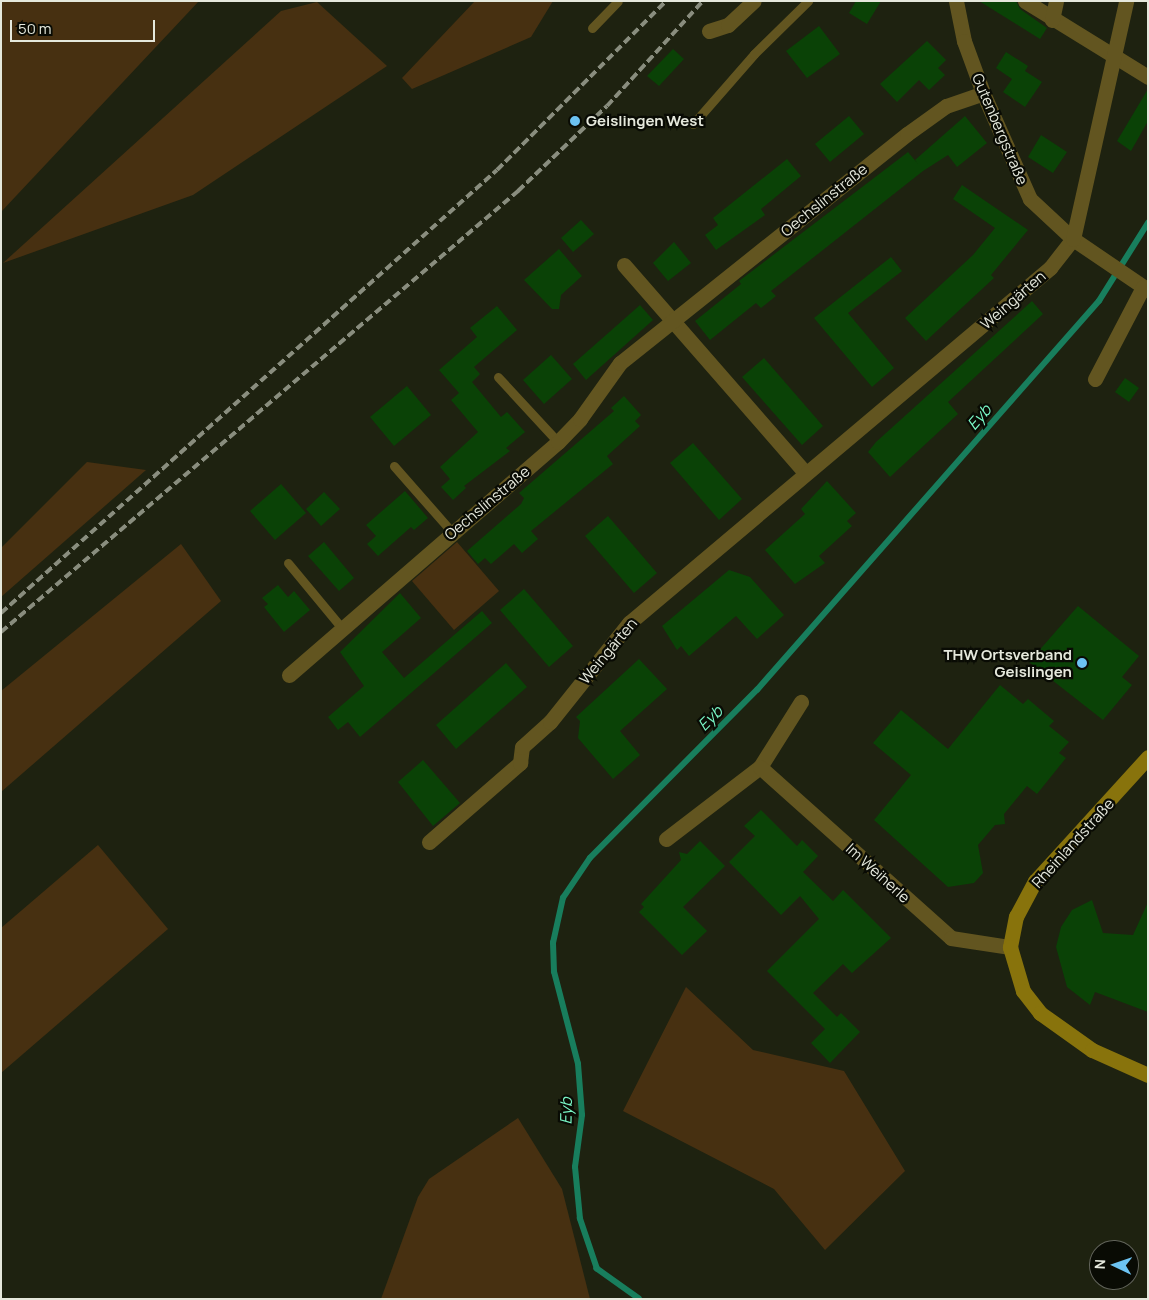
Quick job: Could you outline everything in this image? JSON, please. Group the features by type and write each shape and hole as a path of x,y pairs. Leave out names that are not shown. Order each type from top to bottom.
{"main road":[{"name":"Rheinlandstraße","path":"1148,757 1035,882 1016,916 1010,947 1023,990 1040,1013 1092,1050 1148,1076"}],"street":[{"path":"709,31 728,25 754,1"},
{"name":"Gutenbergstraße","path":"956,1 964,41 983,93 1030,199 1073,239 1143,285"},
{"path":"1025,1 1113,58 1148,77"},
{"path":"1052,20 1056,1"},
{"name":"Weingärten","path":"429,842 520,762 522,747 550,722 629,623 804,471 1009,304 1050,268 1073,239 1126,1"},
{"name":"Oechslinstraße","path":"289,675 341,626 558,442 580,419 620,363 907,134 946,106 983,93"},
{"path":"624,265 804,471"},
{"path":"1095,379 1143,285"},
{"path":"666,839 760,767 801,702"},
{"name":"Im Weiherle","path":"760,767 951,938 1010,947"}],"lane":[{"path":"592,28 618,1"},
{"path":"693,124 754,54 808,1"},
{"path":"498,378 558,442"},
{"path":"394,466 452,532"},
{"path":"288,563 341,626"}],"shaded area":[{"path":"1,1 199,1 1,212"},
{"path":"475,1 553,1 531,37 412,89 402,78"},
{"path":"317,2 387,66 193,195 3,263 281,11"},
{"path":"87,462 146,470 1,597 1,548"},
{"path":"457,542 499,591 454,630 412,581"},
{"path":"181,544 221,601 1,792 1,691"},
{"path":"98,845 168,929 1,1073 1,928"},
{"path":"686,987 753,1050 844,1071 905,1171 825,1250 774,1189 623,1111"},
{"path":"518,1118 562,1189 590,1299 381,1299 418,1197 429,1179"}],"building":[{"path":"856,1 881,1 867,24 849,13"},
{"path":"979,1 1016,1 1020,9 1047,28 1040,39"},
{"path":"819,26 840,54 807,78 786,51"},
{"path":"927,41 946,60 938,68 945,75 929,90 919,80 897,102 880,84"},
{"path":"673,49 684,59 659,86 647,76"},
{"path":"1006,52 1028,66 1025,71 1042,82 1025,107 1003,92 1012,79 996,68"},
{"path":"1148,89 1148,121 1131,151 1117,141"},
{"path":"849,116 864,134 830,162 815,144"},
{"path":"965,116 987,143 957,167 948,155 923,171 771,291 776,296 761,308 756,303 710,340 695,321 741,284 739,281 908,152 918,164 915,160"},
{"path":"1041,135 1067,152 1053,173 1028,157"},
{"path":"787,159 801,176 761,209 765,215 716,250 705,235 718,225 713,218"},
{"path":"962,185 1028,230 991,275 994,278 926,341 905,318 973,255 995,228 953,199"},
{"path":"581,220 594,234 573,252 561,238"},
{"path":"674,242 691,263 668,281 653,263"},
{"path":"559,249 582,276 561,295 559,309 552,309 524,280"},
{"path":"891,257 902,271 848,313 894,368 872,387 814,318"},
{"path":"1032,301 1043,314 948,402 958,414 890,477 868,452 876,442"},
{"path":"640,305 653,320 586,380 573,364"},
{"path":"497,306 517,330 474,367 480,374 472,382 501,417 507,412 525,432 506,448 510,451 464,486 466,488 453,500 441,487 450,479 440,467 478,432 451,400 459,393 439,370 477,337 470,328"},
{"path":"551,355 572,379 544,404 523,380"},
{"path":"764,358 823,426 802,445 742,377"},
{"path":"1125,378 1139,388 1129,402 1115,392"},
{"path":"407,386 431,415 394,446 370,417"},
{"path":"624,396 641,415 635,421 640,426 607,456 613,464 531,531 538,539 522,553 514,544 491,564 485,558 478,564 467,551 521,504 524,498 519,493 614,411 611,408"},
{"path":"693,443 742,499 719,520 670,463"},
{"path":"827,481 856,513 847,521 852,526 819,556 825,563 795,584 765,550 805,514 801,509"},
{"path":"281,484 306,513 275,540 250,511"},
{"path":"405,491 428,518 414,530 411,527 378,556 367,544 376,536 366,525"},
{"path":"324,492 340,509 321,526 306,509"},
{"path":"608,516 657,573 634,593 585,536"},
{"path":"324,542 354,578 339,591 308,556"},
{"path":"729,570 750,577 784,615 757,639 736,616 689,656 681,646 677,650 662,626"},
{"path":"278,585 288,597 294,591 310,610 284,632 264,607 268,604 262,598"},
{"path":"524,589 573,646 549,667 500,610"},
{"path":"400,593 421,618 382,652 404,678 482,611 492,623 360,737 348,722 338,730 328,717 364,686 340,652"},
{"name":"THW Ortsverband Geislingen","path":"1078,606 1139,656 1122,677 1132,685 1103,720 1029,662"},
{"path":"639,659 667,689 620,731 640,755 613,779 578,738 580,721 576,717"},
{"path":"506,663 527,687 456,749 436,725"},
{"path":"1000,685 1023,704 1028,699 1054,721 1049,726 1069,742 1059,753 1066,758 1037,794 1027,786 1004,814 1005,824 995,825 978,845 983,873 974,883 948,887 874,820 911,775 873,743 901,710 948,749"},
{"path":"423,760 460,803 433,826 398,782"},
{"path":"761,810 797,846 802,840 818,856 803,872 833,901 843,890 891,938 852,973 843,964 813,993 837,1017 841,1013 860,1032 830,1063 811,1043 825,1029 767,971 819,919 800,896 781,915 729,862 755,836 744,826"},
{"path":"700,841 725,866 683,907 707,931 682,955 639,912 644,907 641,904 681,860 679,852 687,854"},
{"path":"1092,900 1103,933 1133,935 1148,902 1148,1012 1095,992 1090,1005 1067,987 1056,947 1061,927 1072,910"}],"waterway":[{"name":"Eyb","path":"639,1299 597,1269 580,1219 575,1167 582,1115 578,1064 554,972 553,943 563,898 590,858 757,690 1099,301 1148,223"}],"railway":[{"path":"1,613 497,170 666,1"},
{"path":"1,632 518,191 607,106 703,1"}],"place":[{"name":"Geislingen West","path":"575,121"},
{"name":"THW Ortsverband Geislingen","path":"1082,663"}]}
